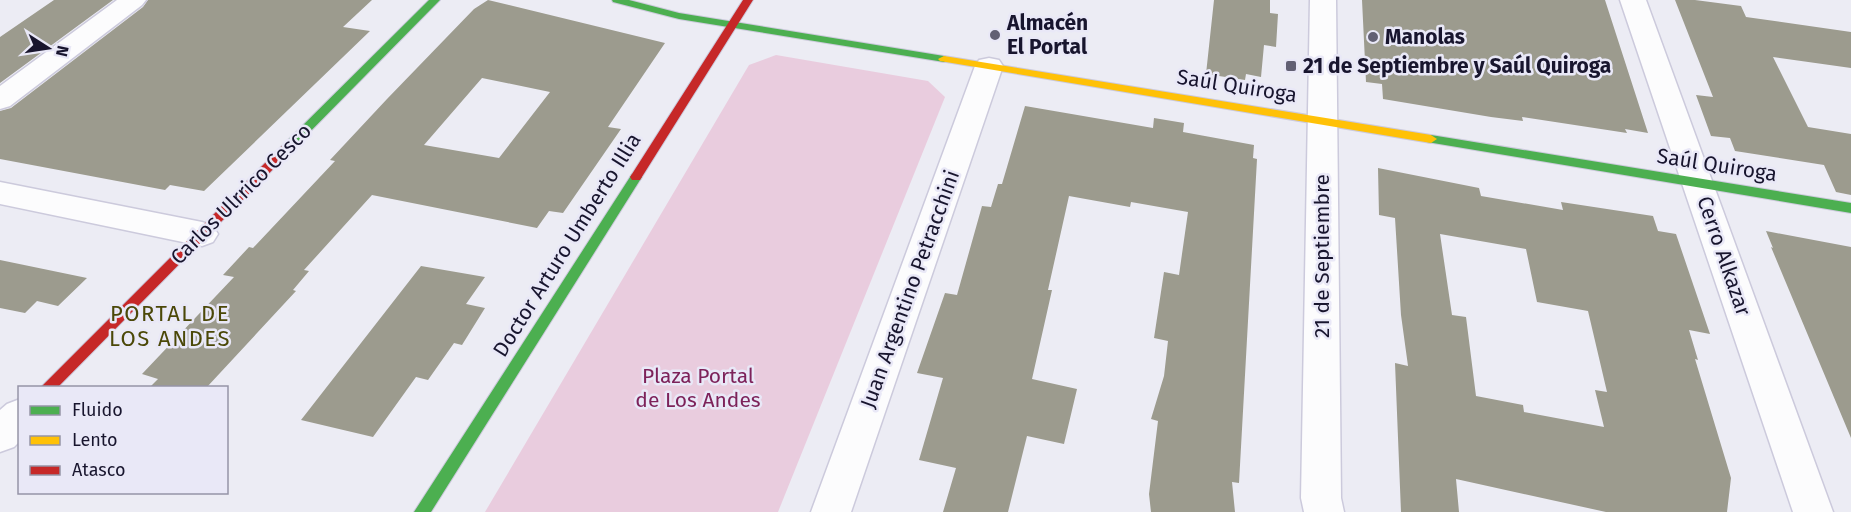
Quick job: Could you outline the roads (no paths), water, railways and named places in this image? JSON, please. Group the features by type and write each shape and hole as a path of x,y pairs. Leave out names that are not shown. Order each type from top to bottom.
{"street":[{"path":"0,100 134,0"},
{"name":"Carlos Ulrrico Cesco","path":"48,386 435,0"},
{"name":"Saúl Quiroga","path":"617,0 679,16 1851,208"},
{"name":"Doctor Arturo Umberto Illia","path":"422,512 748,0"},
{"name":"21 de Septiembre","path":"1323,0 1322,498 1324,512"},
{"name":"Cerro Alkazar","path":"1633,0 1813,512"},
{"name":"Juan Argentino Petracchini","path":"831,512 989,66"},
{"path":"0,193 202,234"},
{"path":"0,435 18,417"}],"place":[{"name":"Almacén El Portal","path":"995,35"},
{"name":"Manolas","path":"1373,37"},
{"name":"21 de Septiembre y Saúl Quiroga","path":"1291,66"}],"district":[{"name":"PORTAL DE LOS ANDES","path":"170,326"}],"park label":[{"name":"Plaza Portal de Los Andes","path":"698,388"}]}
